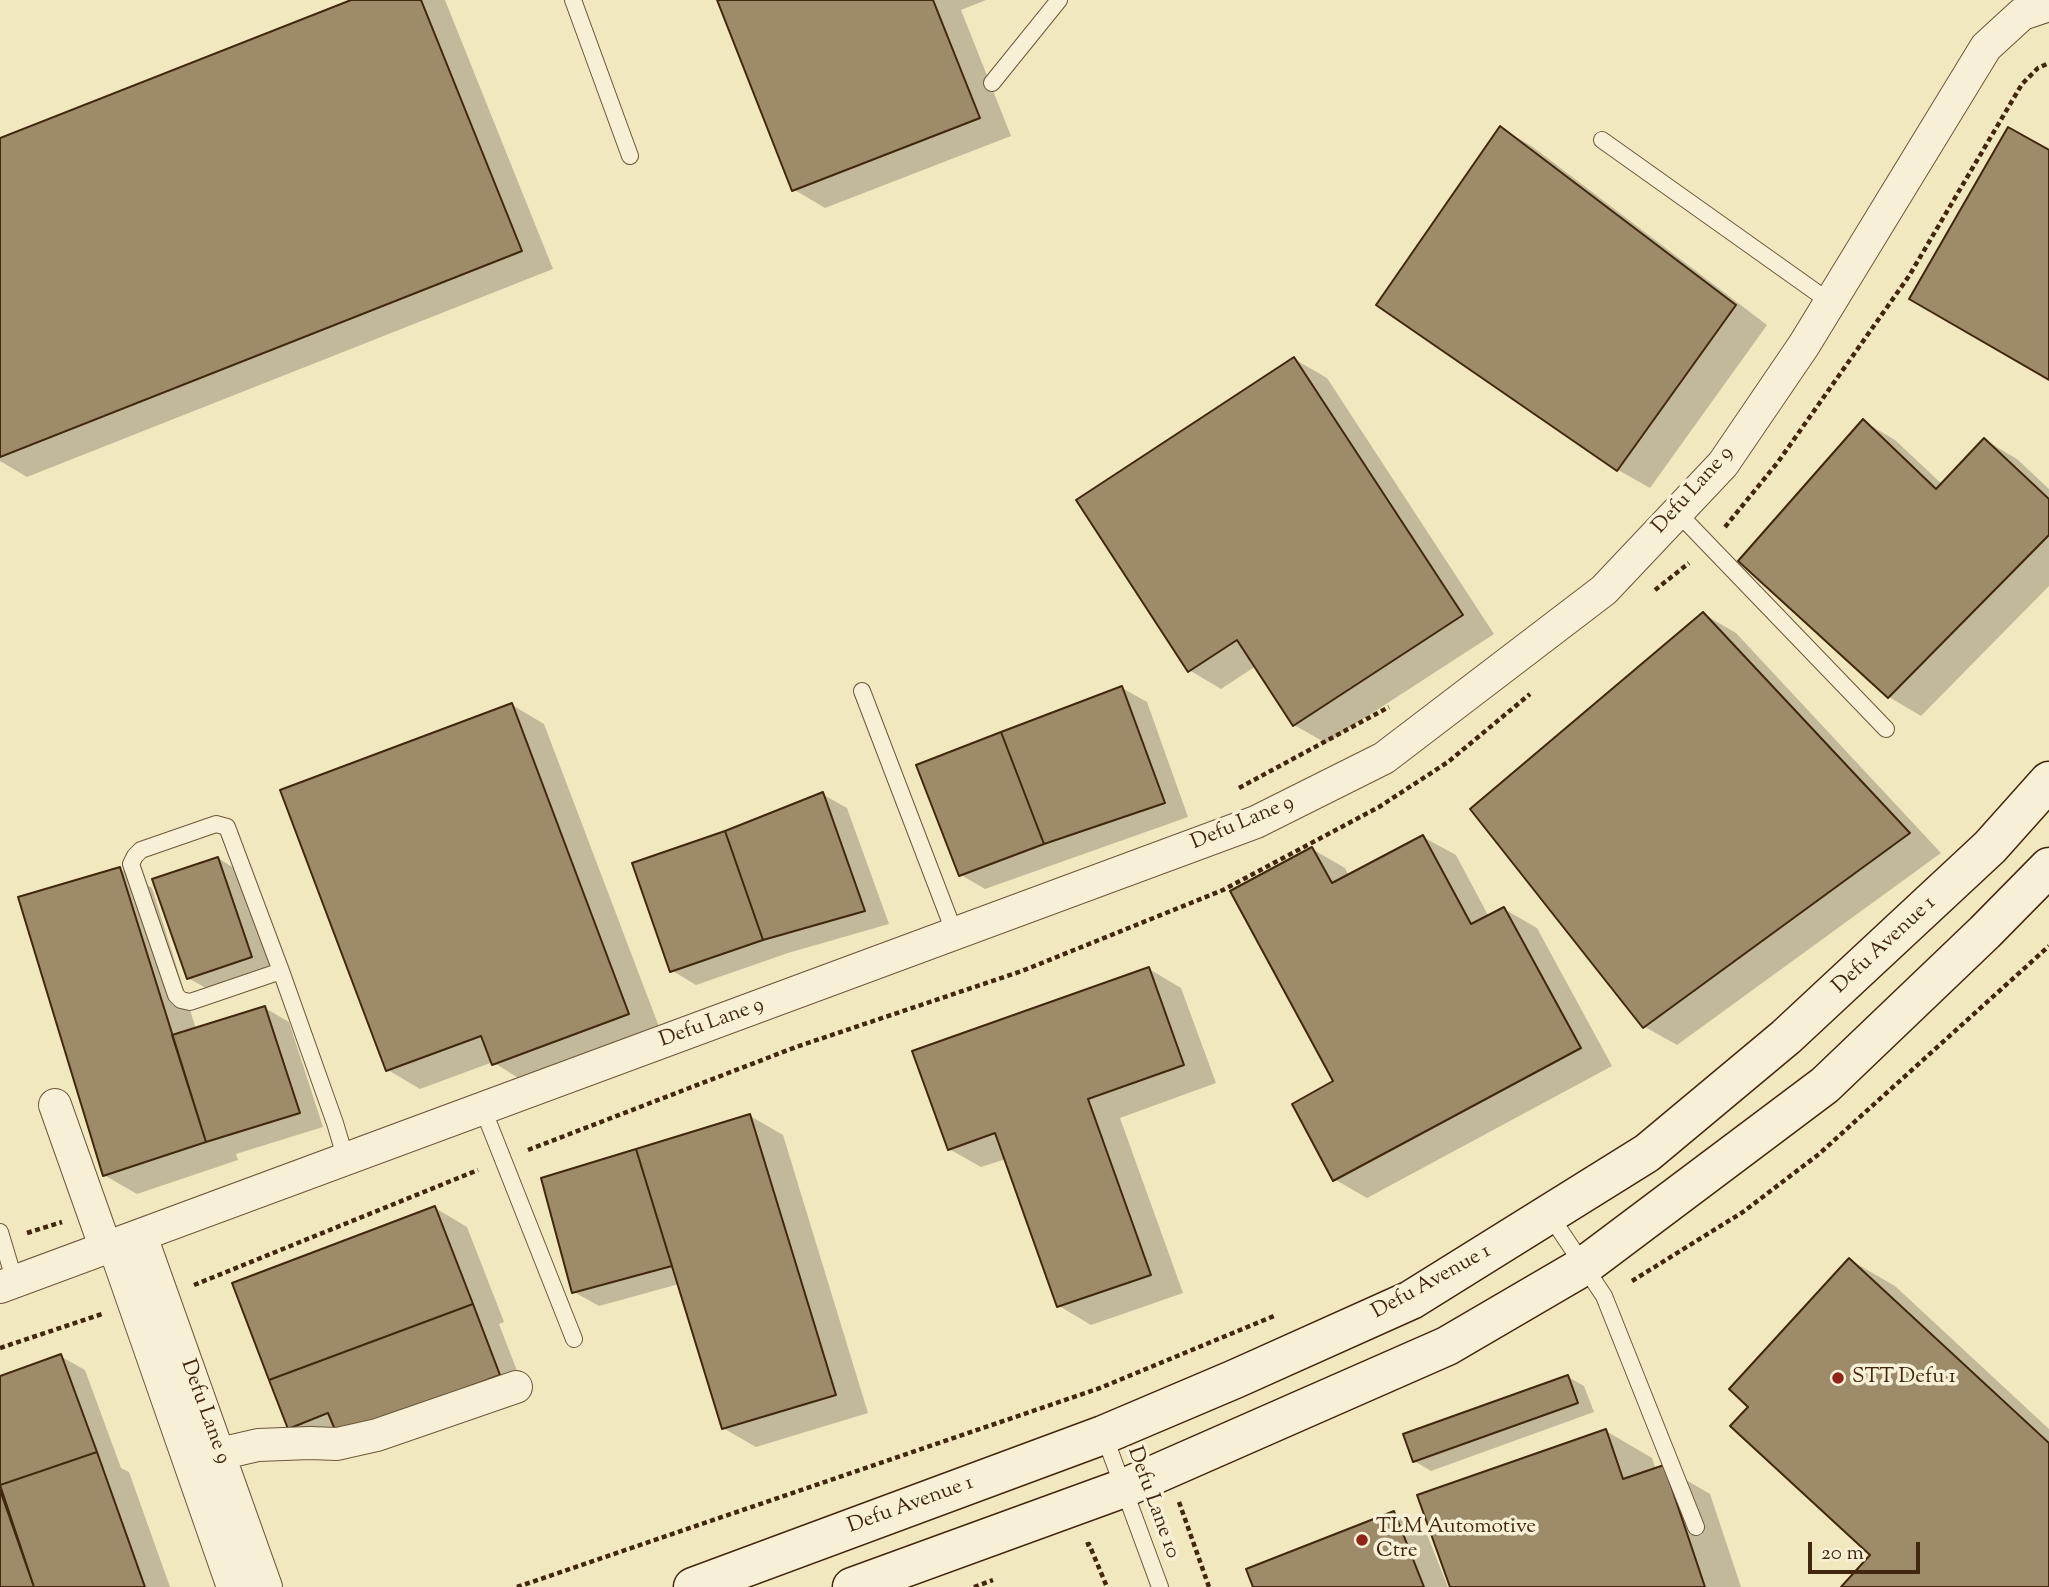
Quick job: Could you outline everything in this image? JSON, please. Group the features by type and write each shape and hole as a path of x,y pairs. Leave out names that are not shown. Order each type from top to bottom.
{"main road":[{"name":"Defu Avenue 1","path":"693,1587 1103,1435 1411,1300 1647,1153 1786,1037 1990,847 2049,781"},
{"path":"852,1587 1124,1488 1447,1346 1584,1266 1825,1084 1985,932 2049,866"}],"street":[{"name":"Defu Lane 9","path":"8,1285 1256,822 1384,758 1604,590 1723,464 1804,345 1986,47 2022,14 2049,5"},
{"path":"55,1105 93,1212 120,1244"},
{"name":"Defu Lane 9","path":"120,1244 219,1454 266,1587"},
{"name":"Defu Lane 9","path":"120,1244 233,1587"},
{"path":"219,1454 258,1446 337,1444 377,1435 516,1387"}],"lane":[{"path":"573,0 630,156"},
{"path":"992,83 1059,0"},
{"path":"1602,140 1830,302"},
{"path":"1677,512 1886,729"},
{"path":"862,691 955,934"},
{"path":"281,971 190,1002 181,1000 176,995 131,864 135,856 141,850 216,824 227,827 281,971 346,1160"},
{"path":"483,1109 574,1339"},
{"path":"1549,1214 1604,1296 1696,1527"},
{"path":"2,1237 8,1285"},
{"name":"Defu Lane 10","path":"1103,1435 1160,1587"}],"path":[{"path":"1236,790 1397,702"},
{"path":"2,1237 93,1212"},
{"path":"517,1587 1100,1388 1285,1312"},
{"path":"1167,1469 1209,1587"},
{"path":"1088,1544 1107,1587"}],"building":[{"path":"351,0 421,0 522,251 0,457 0,138"},
{"path":"717,0 933,0 980,118 792,191"},
{"path":"1500,126 1736,305 1617,471 1376,305"},
{"path":"2008,127 2049,150 2049,380 1909,299"},
{"path":"1294,357 1463,615 1293,726 1237,640 1188,672 1076,500"},
{"path":"1863,419 1936,489 1984,438 2049,499 2049,535 1888,698 1738,561"},
{"path":"1703,612 1910,833 1643,1028 1470,809"},
{"path":"1122,686 1165,803 1044,844 1001,732"},
{"path":"512,703 629,1014 492,1065 481,1036 386,1071 280,790"},
{"path":"1001,732 1044,844 959,876 916,765"},
{"path":"823,792 865,911 763,940 725,831"},
{"path":"725,831 763,940 670,972 632,863"},
{"path":"1423,835 1471,924 1504,907 1581,1048 1333,1181 1292,1104 1333,1081 1230,891 1312,847 1332,883"},
{"path":"218,857 252,957 187,979 152,879"},
{"path":"120,867 206,1142 103,1176 18,897"},
{"path":"1149,967 1184,1065 1088,1099 1151,1275 1057,1307 995,1133 948,1150 912,1051"},
{"path":"265,1006 300,1113 206,1142 172,1035"},
{"path":"750,1114 836,1395 722,1429 636,1149"},
{"path":"636,1149 672,1266 572,1293 541,1178"},
{"path":"435,1206 473,1304 269,1380 232,1283"},
{"path":"1849,1258 2049,1443 2049,1587 1841,1587 1870,1555 1730,1426 1748,1407 1729,1389"},
{"path":"473,1304 500,1375 338,1437 328,1413 288,1429 269,1380"},
{"path":"61,1354 97,1452 0,1485 0,1376"},
{"path":"1568,1375 1578,1403 1413,1462 1403,1434"},
{"path":"1606,1429 1623,1479 1664,1465 1705,1587 1450,1587 1417,1495"},
{"path":"97,1452 145,1587 34,1587 0,1485"},
{"path":"0,1490 34,1587 0,1587"},
{"name":"TLM Automotive Ctre","path":"1394,1511 1424,1587 1253,1587 1246,1569"}],"place":[{"name":"STT Defu 1","path":"1838,1378"},
{"name":"TLM Automotive Ctre","path":"1362,1540"}]}
